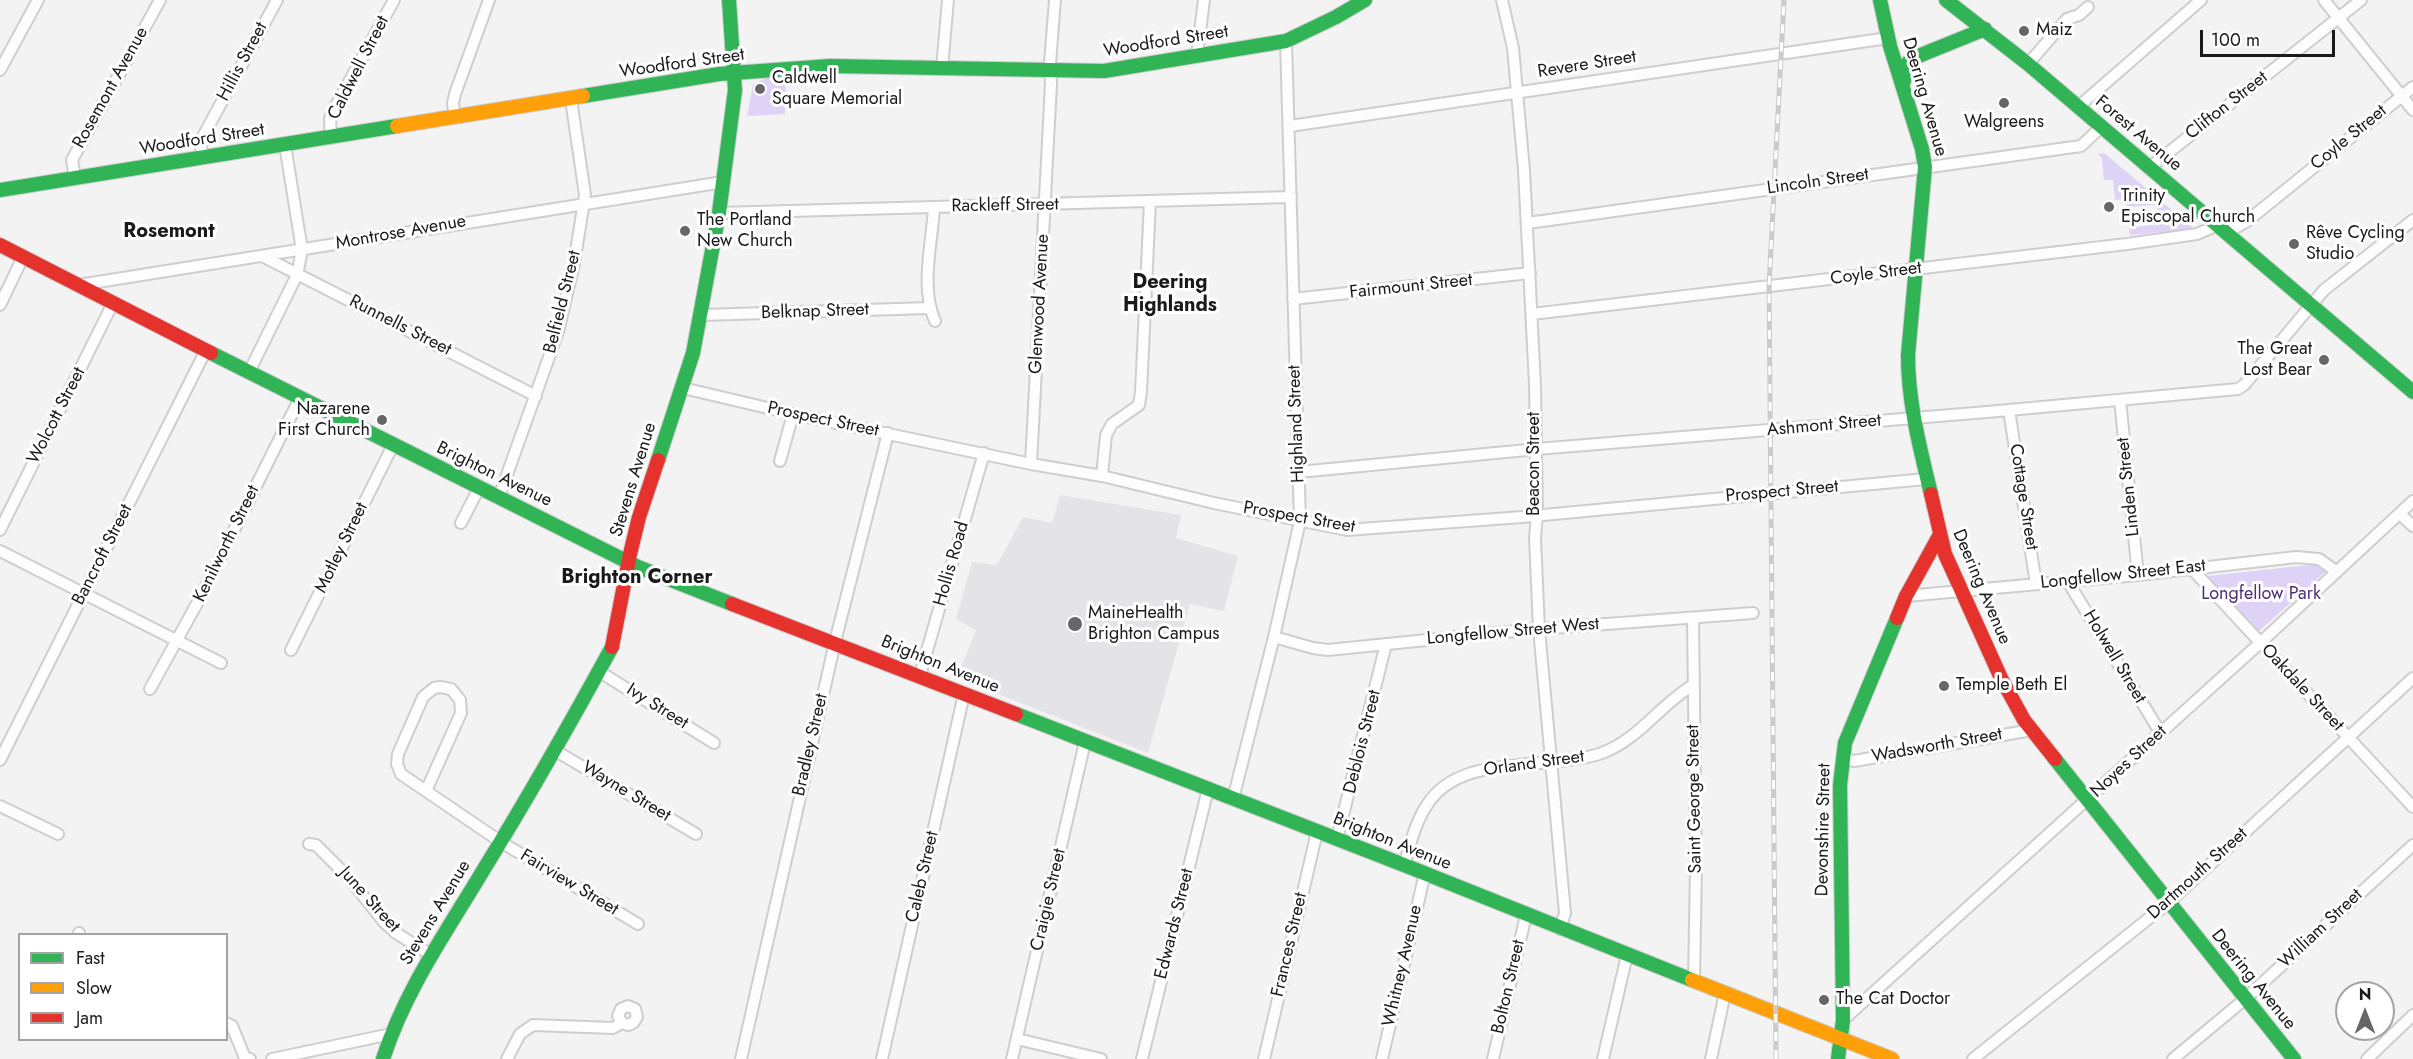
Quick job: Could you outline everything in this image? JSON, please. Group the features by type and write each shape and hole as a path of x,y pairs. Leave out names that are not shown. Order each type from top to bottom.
{"main road":[{"name":"Stevens Avenue","path":"383,1059 391,1034 414,984 556,751 614,644 639,516 682,388 702,315 734,110 729,0"},
{"name":"Woodford Street","path":"0,190 734,73 830,66 1104,71 1286,41 1365,0"},
{"name":"Deering Avenue","path":"1880,0 1925,167 1908,355 1908,379 1913,418 1939,537 1960,592 2001,678 2031,730 2294,1059"},
{"name":"Forest Avenue","path":"1946,0 2028,64 2413,392"},
{"path":"1904,90 1907,63 1911,59 1985,29"},
{"path":"1890,43 1911,59"},
{"name":"Brighton Avenue","path":"0,245 628,563 1425,873 1560,929 1892,1059"},
{"name":"Devonshire Street","path":"1838,1059 1843,1020 1840,785 1845,743 1906,596 1939,537"}],"street":[{"name":"Rosemont Avenue","path":"75,178 72,160 160,0"},
{"name":"Hillis Street","path":"202,158 200,141 277,0"},
{"name":"Caldwell Street","path":"331,138 330,119 333,111 394,0"},
{"path":"455,118 453,103 455,94 489,0"},
{"path":"942,68 948,0"},
{"name":"Glenwood Avenue","path":"1031,464 1055,0"},
{"path":"1197,56 1204,0"},
{"name":"Beacon Street","path":"1502,0 1513,48 1528,223 1537,449 1538,514 1535,538 1539,629 1565,913 1560,929"},
{"path":"2078,107 2201,0"},
{"path":"2324,0 2413,110"},
{"name":"Clifton Street","path":"2150,168 2361,0"},
{"path":"0,70 33,2"},
{"path":"2028,64 2067,20 2079,15 2088,7"},
{"name":"Highland Street","path":"1233,799 1274,637 1300,520 1286,41"},
{"name":"Revere Street","path":"1290,126 1890,43"},
{"name":"Coyle Street","path":"1532,314 1916,269 2223,229 2246,222 2413,87"},
{"name":"Belfield Street","path":"499,497 564,312 585,203 571,99"},
{"name":"Lincoln Street","path":"1528,223 2081,146 2101,127"},
{"path":"249,372 297,275 302,250 285,145"},
{"name":"Montrose Avenue","path":"79,285 723,182"},
{"name":"Rackleff Street","path":"719,213 1291,197"},
{"path":"1102,476 1106,435 1112,424 1139,405 1150,202"},
{"path":"934,208 929,308 935,321"},
{"name":"Ashmont Street","path":"1299,472 1537,449 2238,389 2244,386 2324,290 2413,220"},
{"path":"0,305 23,257"},
{"name":"Runnells Street","path":"264,257 536,396"},
{"name":"Fairmount Street","path":"1293,300 1530,273"},
{"name":"Wolcott Street","path":"0,530 113,303"},
{"name":"Belknap Street","path":"702,315 929,308"},
{"name":"Bancroft Street","path":"0,760 206,350"},
{"name":"Prospect Street","path":"682,388 1031,464 1102,476 1300,520 1358,530 1926,479"},
{"name":"Kenilworth Street","path":"150,689 178,641 300,398"},
{"name":"Linden Street","path":"2120,400 2138,575"},
{"name":"Cottage Street","path":"2009,410 2036,584"},
{"path":"780,461 793,414"},
{"name":"Bradley Street","path":"741,1059 835,642 888,433"},
{"name":"Motley Street","path":"291,650 393,445"},
{"name":"Hollis Road","path":"920,675 984,453"},
{"path":"461,523 479,488"},
{"name":"Noyes Street","path":"1843,1020 2260,643 2413,501"},
{"path":"2400,514 2413,526"},
{"path":"0,551 221,663"},
{"name":"Longfellow Street East","path":"1906,596 2311,557 2326,563 2337,572"},
{"name":"Oakdale Street","path":"2192,569 2413,807"},
{"name":"Holwell Street","path":"2068,582 2160,732"},
{"name":"Longfellow Street West","path":"1274,637 1328,650 1539,629 1753,613"},
{"name":"Saint George Street","path":"1693,618 1696,856 1694,981"},
{"name":"Deblois Street","path":"1337,839 1386,644"},
{"name":"Ivy Street","path":"600,672 714,743"},
{"name":"Dartmouth Street","path":"1973,1059 2168,903 2413,678"},
{"name":"Orland Street","path":"1404,865 1426,805 1438,790 1452,781 1482,771 1586,757 1616,746 1645,727 1677,694 1693,685"},
{"name":"Fairview Street","path":"426,791 462,710 456,694 444,687 434,688 423,697 397,758 398,768 403,776 501,842 638,924"},
{"name":"Caleb Street","path":"882,1059 964,694"},
{"name":"Wadsworth Street","path":"1842,759 1854,761 2031,730"},
{"name":"Craigie Street","path":"1012,1059 1085,742"},
{"name":"Wayne Street","path":"556,751 696,834"},
{"name":"Edwards Street","path":"1142,1059 1208,789"},
{"path":"0,806 58,834"},
{"name":"Frances Street","path":"1264,1059 1317,831"},
{"name":"June Street","path":"309,844 316,845 350,878 383,921 396,933 431,955"},
{"name":"William Street","path":"2173,1059 2245,999 2413,845"},
{"name":"Whitney Avenue","path":"1382,1059 1425,873"},
{"name":"Bolton Street","path":"1493,1059 1526,915"},
{"path":"1603,1059 1628,955"},
{"path":"1711,1059 1725,993"},
{"path":"2367,1059 2413,1015"},
{"path":"507,1059 520,1034 533,1025 611,1028 622,1023"},
{"path":"228,1024 232,1026 247,1058"},
{"path":"272,1059 391,1034"},
{"path":"1017,1039 1101,1059"}],"shaded area":[{"name":"MaineHealth Brighton Campus","path":"1060,495 1181,515 1176,538 1238,556 1224,611 1190,604 1148,753 957,678 976,630 956,619 972,562 997,565 1023,517 1052,523"}],"green space":[{"path":"786,74 785,114 747,116 753,85 765,78"},
{"path":"2104,153 2192,227 2191,229 2130,235 2129,228 2158,224 2161,214 2154,205 2127,207 2126,199 2115,200 2113,180 2104,180 2102,158 2098,154"},
{"name":"Longfellow Park","path":"2317,565 2327,570 2259,631 2254,630 2207,576"}],"railway":[{"path":"1776,1059 1769,286 1784,0"}],"traffic: fast":[{"path":"658,460 693,353 719,213 735,90 729,0"},
{"path":"583,96 719,74 830,66 1104,71 1286,41 1365,0"},
{"path":"1880,0 1890,46 1922,149 1925,167 1908,355 1912,408 1931,494"},
{"path":"1946,0 2028,64 2413,392"},
{"path":"1904,81 1907,64 1911,59 1985,29"},
{"path":"0,190 397,126"},
{"path":"211,353 638,567 732,604"},
{"path":"1838,1059 1843,1020 1840,785 1845,743 1897,618"},
{"path":"383,1059 403,1009 428,961 501,842 612,647"},
{"path":"1016,714 1692,980"},
{"path":"2055,759 2294,1059"}],"traffic: slow":[{"path":"397,126 583,96"},
{"path":"1692,980 1892,1059"}],"traffic: jam":[{"path":"0,245 211,353"},
{"path":"612,647 639,517 658,460"},
{"path":"1931,494 1945,554 2001,678 2024,720 2055,759"},
{"path":"1897,618 1906,596 1939,536"},
{"path":"732,604 1016,714"}],"place":[{"name":"Maiz","path":"2024,31"},
{"name":"Caldwell Square Memorial","path":"760,89"},
{"name":"Walgreens","path":"2004,103"},
{"name":"Trinity Episcopal Church","path":"2109,207"},
{"name":"The Portland New Church","path":"685,231"},
{"name":"Rêve Cycling Studio","path":"2294,244"},
{"name":"The Great Lost Bear","path":"2324,360"},
{"name":"Nazarene First Church","path":"382,420"},
{"name":"MaineHealth Brighton Campus","path":"1075,624"},
{"name":"Temple Beth El","path":"1944,686"},
{"name":"The Cat Doctor","path":"1824,1000"}],"district":[{"name":"Rosemont","path":"169,232"},
{"name":"Deering Highlands","path":"1170,294"},
{"name":"Brighton Corner","path":"637,578"}]}
